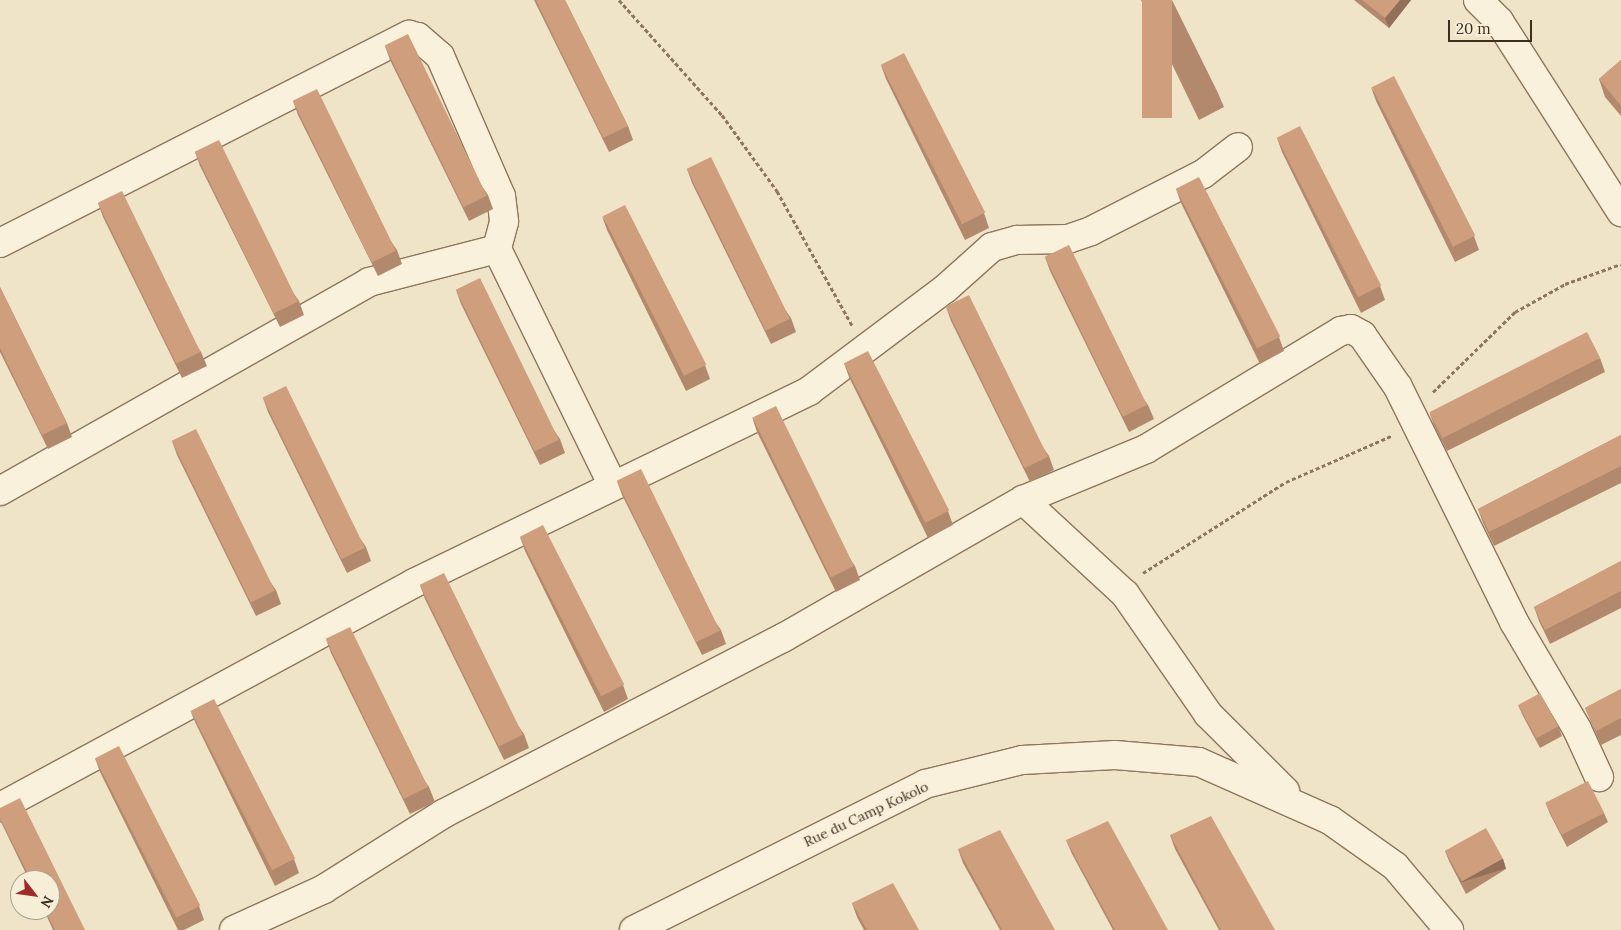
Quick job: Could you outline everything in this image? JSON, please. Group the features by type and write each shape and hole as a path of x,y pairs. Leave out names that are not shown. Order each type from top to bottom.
{"street":[{"path":"1478,0 1499,21 1621,212"},
{"path":"0,243 409,35 430,44 440,56 501,196 504,222 497,249 612,484"},
{"path":"0,807 336,624 612,484 809,392 864,347 910,316 992,247 1017,240 1068,239 1091,231 1203,174 1238,147"},
{"path":"0,491 368,282 497,249"},
{"path":"234,930 324,889 443,814 784,638 1023,500 1146,449 1341,331 1358,330 1398,387 1415,426 1514,622 1577,728 1600,777"},
{"path":"1023,500 1125,594 1208,714 1297,804"},
{"name":"Rue du Camp Kokolo","path":"634,930 925,784 1022,760 1115,755 1199,762 1330,820 1395,866 1449,930"}],"path":[{"path":"619,0 722,115 777,192 864,347"},
{"path":"1125,594 1145,571 1286,482 1415,426 1436,386 1515,312 1565,284 1621,264"}],"building":[{"path":"536,0 565,0 628,126 603,138"},
{"path":"1142,0 1172,0 1172,118 1142,118"},
{"path":"1362,0 1400,0 1385,18"},
{"path":"408,34 487,196 464,207 385,45"},
{"path":"904,53 985,212 962,224 881,65"},
{"path":"1621,60 1621,106 1599,79"},
{"path":"1394,76 1475,235 1453,247 1372,87"},
{"path":"317,89 396,251 372,263 293,101"},
{"path":"1300,126 1381,285 1358,297 1277,138"},
{"path":"219,140 298,302 274,314 195,152"},
{"path":"711,157 790,319 766,331 687,169"},
{"path":"1199,177 1280,336 1257,348 1176,189"},
{"path":"122,191 200,352 176,364 98,203"},
{"path":"625,205 706,364 684,376 603,216"},
{"path":"1069,245 1147,405 1123,417 1045,257"},
{"path":"480,278 559,440 535,452 456,290"},
{"path":"0,287 67,423 42,435 0,348"},
{"path":"969,295 1048,457 1025,468 946,306"},
{"path":"1587,332 1600,358 1442,438 1429,412"},
{"path":"868,351 949,510 925,523 844,363"},
{"path":"286,386 365,548 342,559 263,397"},
{"path":"776,406 854,566 831,577 753,417"},
{"path":"196,429 275,591 251,603 172,441"},
{"path":"1621,435 1621,466 1489,532 1478,509"},
{"path":"641,469 720,631 696,643 617,481"},
{"path":"543,525 624,684 601,696 520,537"},
{"path":"1621,561 1621,591 1545,630 1534,607"},
{"path":"444,573 523,735 499,747 420,585"},
{"path":"350,627 428,787 404,799 326,639"},
{"path":"1621,689 1621,718 1596,731 1585,708"},
{"path":"1540,693 1558,726 1537,738 1518,705"},
{"path":"214,699 295,858 272,870 191,711"},
{"path":"119,746 200,905 176,918 95,758"},
{"path":"1588,781 1604,813 1562,835 1545,803"},
{"path":"20,798 55,870 26,870 0,818 0,808"},
{"path":"1211,816 1275,930 1221,930 1170,835"},
{"path":"1108,821 1168,930 1115,930 1066,840"},
{"path":"1486,828 1503,859 1462,881 1445,851"},
{"path":"1000,830 1055,930 1002,930 958,849"},
{"path":"60,879 85,930 55,930 50,920 60,920"},
{"path":"893,883 919,930 867,930 852,903"}]}
